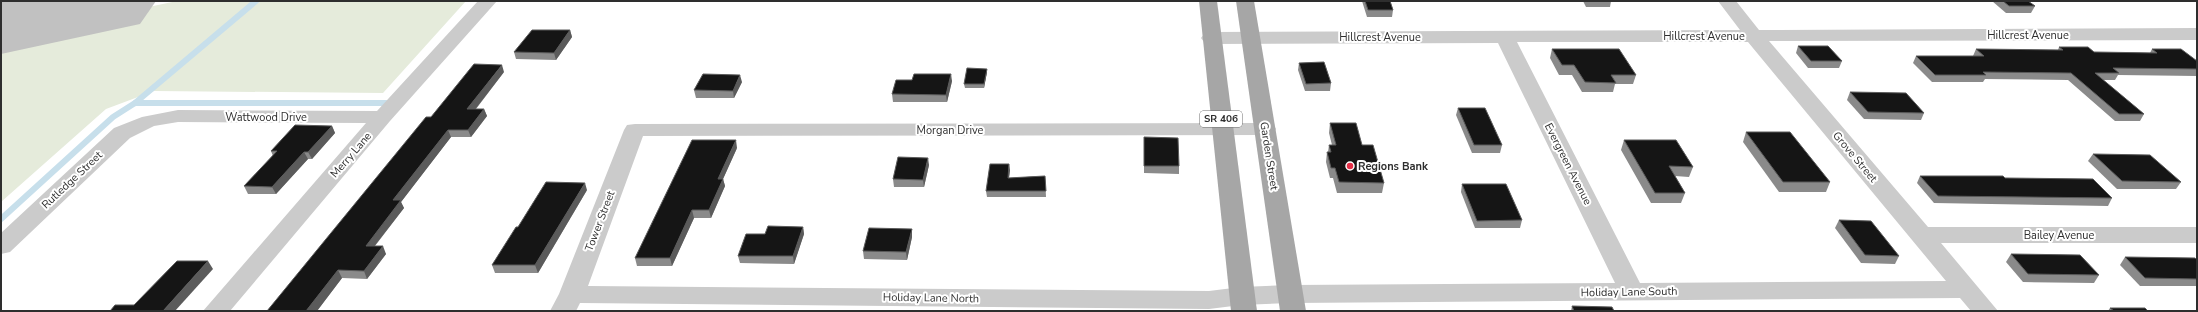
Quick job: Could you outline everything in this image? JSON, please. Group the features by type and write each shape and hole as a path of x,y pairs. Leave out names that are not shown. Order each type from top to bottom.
{"main road":[{"name":"SR 406","path":"1208,1 1211,38 1243,303"},
{"name":"Garden Street","path":"1244,1 1292,303"}],"street":[{"name":"Merry Lane","path":"216,311 383,117 488,1"},
{"name":"Grove Street","path":"1727,1 1754,36 1985,311"},
{"name":"Hillcrest Avenue","path":"1211,38 2197,34"},
{"name":"Evergreen Avenue","path":"1504,36 1632,291"},
{"name":"Wattwood Drive","path":"149,121 178,116 383,117"},
{"name":"Rutledge Street","path":"1,246 122,133 149,121"},
{"name":"Morgan Drive","path":"635,130 1265,129"},
{"name":"Tower Street","path":"567,303 635,130"},
{"name":"Bailey Avenue","path":"1920,235 2197,235"},
{"name":"Holiday Lane South","path":"1292,303 1632,291 1967,289"},
{"name":"Holiday Lane North","path":"567,303 1201,300 1243,303 1292,303"}],"green space":[{"path":"177,1 466,1 383,93 154,91 106,109 1,202 1,38"}],"building":[{"path":"1365,1 1390,1 1393,10 1368,10"},
{"path":"2003,1 2028,1 2035,6 2009,6"},
{"path":"532,30 570,30 554,53 514,52"},
{"path":"1798,46 1828,46 1842,61 1811,61"},
{"path":"2059,47 2088,47 2094,52 2157,53 2152,49 2181,49 2197,61 2197,69 2113,68 2119,73 2095,73 2144,114 2119,114 2071,73 1983,72 1986,75 1935,75 1916,56 1984,56 1976,49 2063,50"},
{"path":"1552,49 1619,49 1636,75 1611,75 1616,83 1585,82 1574,65 1562,65"},
{"path":"1324,62 1331,83 1306,84 1299,63"},
{"path":"474,64 502,65 467,109 484,109 468,130 448,130 393,200 401,200 366,246 383,246 364,271 338,270 306,311 267,311 426,117 431,117"},
{"path":"967,68 987,69 984,84 964,84"},
{"path":"703,74 740,75 733,91 694,90"},
{"path":"914,74 951,74 946,95 892,94 896,80 912,80"},
{"path":"1850,92 1906,93 1924,113 1868,112"},
{"path":"1458,108 1485,108 1502,145 1474,145"},
{"path":"1330,123 1356,123 1362,145 1373,145 1384,183 1339,182 1335,168 1331,168 1327,152 1331,152 1329,145 1336,145"},
{"path":"295,125 332,126 308,152 304,152 272,187 244,186 277,151 271,151"},
{"path":"1746,132 1790,132 1830,182 1783,182"},
{"path":"1144,137 1178,138 1179,166 1144,166"},
{"path":"692,140 736,140 718,179 723,179 709,210 692,210 670,258 635,258"},
{"path":"1624,140 1676,140 1693,167 1669,166 1685,193 1655,193"},
{"path":"2093,154 2150,155 2181,182 2122,181"},
{"path":"898,157 928,158 923,180 893,179"},
{"path":"990,164 1009,164 1008,178 1045,176 1046,191 986,191"},
{"path":"1920,176 2003,176 2005,178 2093,179 2112,198 1938,196"},
{"path":"546,182 585,183 535,265 492,265 516,227 518,227"},
{"path":"1462,184 1506,184 1522,220 1477,221"},
{"path":"1839,220 1871,221 1899,256 1865,255"},
{"path":"768,226 803,227 793,256 738,256 746,234 765,234"},
{"path":"869,228 912,229 906,252 863,251"},
{"path":"2011,254 2080,255 2099,275 2028,274"},
{"path":"2125,257 2195,258 2197,260 2197,279 2145,278"},
{"path":"177,261 208,261 163,311 110,311 115,305 134,305"},
{"path":"1572,306 1612,307 1614,311 1574,311"},
{"path":"2110,308 2145,308 2148,311 2114,311"}],"waterway":[{"path":"135,103 256,1"},
{"path":"1,219 113,117 135,103"},
{"path":"135,103 386,103"}],"runway":[{"path":"1,21 102,1"}],"place":[{"name":"Regions Bank","path":"1350,166"}]}
